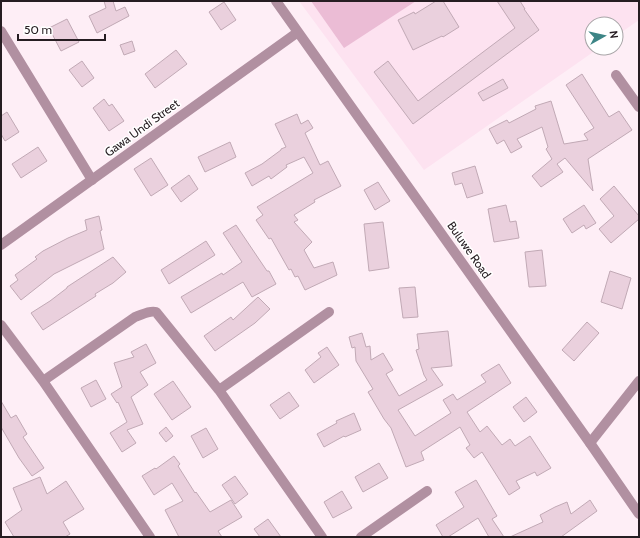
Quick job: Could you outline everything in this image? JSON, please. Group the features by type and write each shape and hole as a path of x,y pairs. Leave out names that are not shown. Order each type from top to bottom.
{"street":[{"name":"Buluwe Road","path":"276,1 639,514"},
{"path":"1,31 92,180"},
{"name":"Gawa Undi Street","path":"1,245 298,32"},
{"path":"616,75 639,107"},
{"path":"43,381 135,317 154,311 219,390 322,537"},
{"path":"219,390 329,312"},
{"path":"1,325 43,381 150,537"},
{"path":"590,443 639,381"},
{"path":"361,537 427,491"}],"shaded area":[{"path":"299,1 639,1 639,20 624,30 624,16 584,16 584,56 588,56 424,170"},
{"path":"311,1 416,1 344,48"}],"building":[{"path":"104,1 113,1 116,11 125,7 129,16 97,33 89,16 106,8"},
{"path":"436,1 443,1 459,27 443,37 442,36 413,50 398,20 414,12 415,14"},
{"path":"497,1 520,1 539,30 413,124 374,72 388,61 418,101 515,28"},
{"path":"224,2 236,20 221,30 209,12"},
{"path":"67,19 79,42 61,51 49,28"},
{"path":"132,41 135,51 124,55 120,45"},
{"path":"176,50 187,64 155,88 145,74"},
{"path":"82,61 94,78 82,87 69,70"},
{"path":"582,74 609,117 619,111 632,130 588,159 593,191 565,158 557,164 563,172 541,187 532,176 552,159 546,149 548,147 542,127 517,139 522,147 511,153 504,140 497,144 489,129 507,120 509,123 536,109 535,106 551,101 564,144 588,140 584,134 594,128 566,85"},
{"path":"503,79 508,88 483,101 478,93"},
{"path":"104,99 109,106 112,104 124,121 109,131 93,108"},
{"path":"7,112 19,132 5,141 1,134 1,116"},
{"path":"297,114 301,124 308,120 313,128 305,133 320,165 328,161 341,186 314,200 315,202 294,215 298,220 294,222 312,242 304,250 314,268 333,262 337,275 305,290 298,276 295,277 291,269 289,270 271,238 269,239 256,220 263,215 257,207 313,173 304,157 286,165 287,167 271,179 269,176 252,186 245,173 262,164 281,149 286,147 275,124"},
{"path":"230,142 236,157 205,172 198,157"},
{"path":"38,147 47,161 21,178 12,164"},
{"path":"151,158 168,185 151,196 134,169"},
{"path":"475,166 483,193 467,198 462,183 455,185 452,173"},
{"path":"189,175 198,189 181,202 171,188"},
{"path":"378,182 390,201 375,210 364,190"},
{"path":"614,186 639,216 639,219 611,243 599,229 614,216 600,199"},
{"path":"506,205 510,222 516,221 519,238 494,242 488,209"},
{"path":"584,205 596,223 586,229 584,225 572,233 563,219"},
{"path":"99,216 102,230 100,231 104,249 54,274 21,300 10,286 18,280 15,275 37,259 35,257 43,251 87,230 85,220"},
{"path":"383,222 389,268 369,271 364,224"},
{"path":"236,225 267,271 269,271 276,284 252,297 243,282 191,313 181,297 222,273 223,275 242,262 223,233"},
{"path":"206,241 215,255 169,284 161,270"},
{"path":"542,250 546,286 529,287 525,252"},
{"path":"113,257 126,272 113,283 95,294 96,296 43,330 31,313"},
{"path":"610,271 631,278 622,309 601,302"},
{"path":"415,287 418,317 403,318 399,288"},
{"path":"258,297 270,309 255,323 215,351 204,336 231,317 233,320"},
{"path":"587,322 599,333 574,361 562,350"},
{"path":"448,331 452,366 431,368 443,385 398,410 415,436 451,413 443,400 453,394 457,400 486,382 481,375 499,364 511,383 467,412 480,432 487,426 502,445 510,439 515,446 530,436 551,468 537,476 535,472 516,481 520,488 509,495 482,452 474,458 466,448 470,445 460,427 421,452 424,460 406,467 391,428 368,392 373,389 356,361 355,347 352,348 349,337 362,333 366,347 370,346 371,360 383,353 393,370 386,374 399,396 427,380 416,350 419,349 417,334"},
{"path":"146,344 156,363 140,372 148,385 131,397 143,424 127,430 136,443 122,452 110,433 127,422 118,402 117,403 111,394 122,387 114,363 134,357 131,352"},
{"path":"327,347 339,365 314,383 305,370 321,357 318,353"},
{"path":"96,380 106,399 91,407 81,388"},
{"path":"173,381 191,407 172,420 154,394"},
{"path":"289,392 299,406 280,419 270,405"},
{"path":"526,397 537,412 524,422 513,407"},
{"path":"1,401 11,418 16,415 27,434 23,437 44,468 32,476 19,458 1,427"},
{"path":"354,413 361,430 345,437 344,436 324,447 317,434 337,423 336,421"},
{"path":"166,427 173,436 166,442 159,433"},
{"path":"206,428 218,449 203,458 191,436"},
{"path":"174,456 180,464 178,466 195,493 196,492 210,512 231,500 242,517 218,531 222,537 179,537 165,510 183,501 172,483 154,495 142,476 155,468 156,469"},
{"path":"379,463 388,478 363,492 355,477"},
{"path":"235,476 248,494 235,504 222,485"},
{"path":"40,477 47,494 66,481 84,509 63,522 70,534 65,537 14,537 5,522 22,510 13,488"},
{"path":"476,480 497,516 492,519 504,537 489,537 478,518 448,537 443,537 436,525 464,507 455,492"},
{"path":"342,491 352,508 333,518 324,502"},
{"path":"590,500 597,511 561,537 510,537 543,522 540,515 555,507 567,502 571,514"},
{"path":"268,519 281,537 260,537 254,529"}]}
